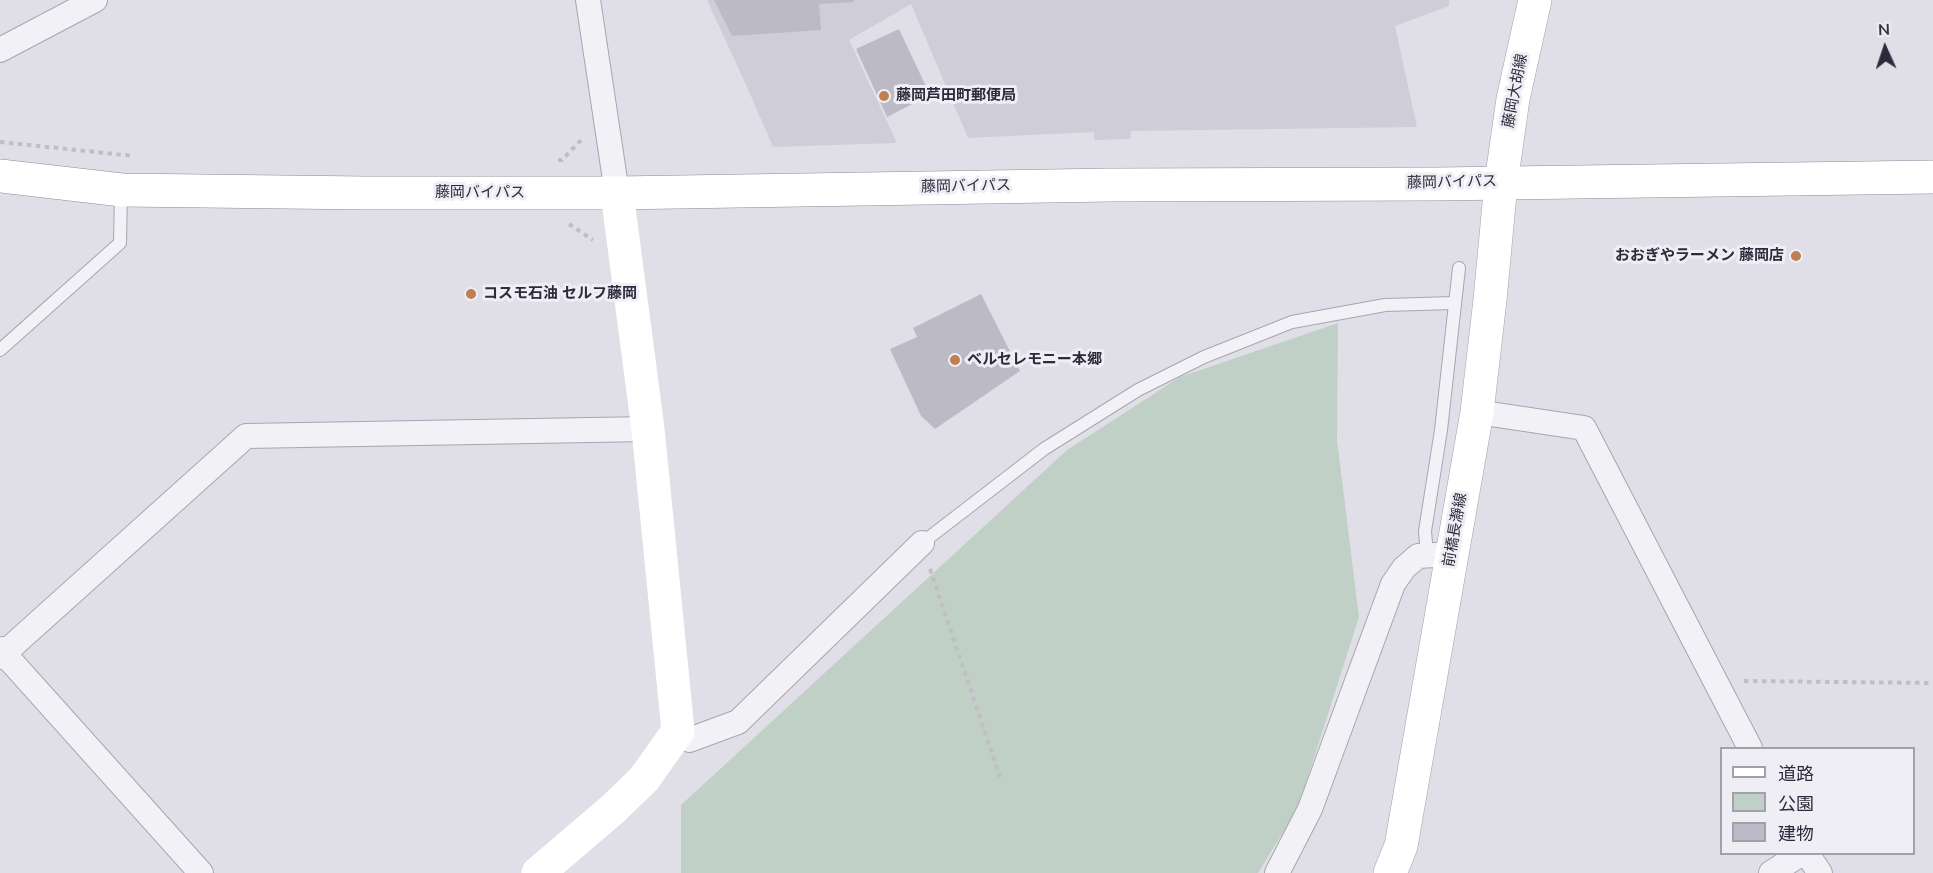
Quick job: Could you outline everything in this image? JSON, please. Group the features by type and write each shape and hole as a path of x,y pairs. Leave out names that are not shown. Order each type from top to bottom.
{"main road":[{"name":"藤岡大胡線","path":"1501,183 1513,99 1535,0"},
{"name":"藤岡バイパス","path":"0,176 122,190 365,193 617,193 1123,184 1501,183 1933,177"},
{"name":"前橋長瀞線","path":"1390,873 1401,846 1440,555 1477,412 1501,183"},
{"path":"538,873 613,809 644,779 678,731 648,429 617,193"}],"street":[{"path":"0,50 95,0"},
{"path":"588,0 617,193"},
{"path":"1477,412 1584,428 1749,747"},
{"path":"201,873 1,653 246,436 648,429"},
{"path":"678,731 689,740 738,722 922,543"},
{"path":"1277,873 1310,808 1393,584 1404,568 1418,556 1440,555"},
{"path":"1771,873 1799,855"},
{"path":"1808,855 1820,873"}],"lane":[{"path":"0,350 120,243 122,190"},
{"path":"1440,555 1425,531 1441,430 1459,268"},
{"path":"922,543 1044,449 1138,390 1204,357 1292,322 1385,305 1454,303"}],"path":[{"path":"550,160 562,160 584,137"},
{"path":"0,142 140,157"},
{"path":"922,543 1000,777"},
{"path":"1714,681 1933,683"}],"shaded area":[{"path":"707,0 1449,0 1449,6 1395,26 1417,127 1131,131 1130,139 1094,140 1094,132 968,138 911,4 849,40 897,143 773,147"}],"green space":[{"path":"1338,323 1337,440 1359,617 1298,808 1258,873 681,873 681,805 1067,450 1180,377"}],"building":[{"path":"714,0 854,0 854,2 819,4 821,30 732,36"},
{"path":"899,29 930,95 887,117 856,49"},
{"name":"ベルセレモニー本郷","path":"981,294 1020,371 935,429 921,416 890,349 917,337 913,328"}],"place":[{"name":"藤岡芦田町郵便局","path":"884,96"},
{"name":"おおぎやラーメン 藤岡店","path":"1796,256"},
{"name":"コスモ石油 セルフ藤岡","path":"471,294"},
{"name":"ベルセレモニー本郷","path":"955,360"}]}
